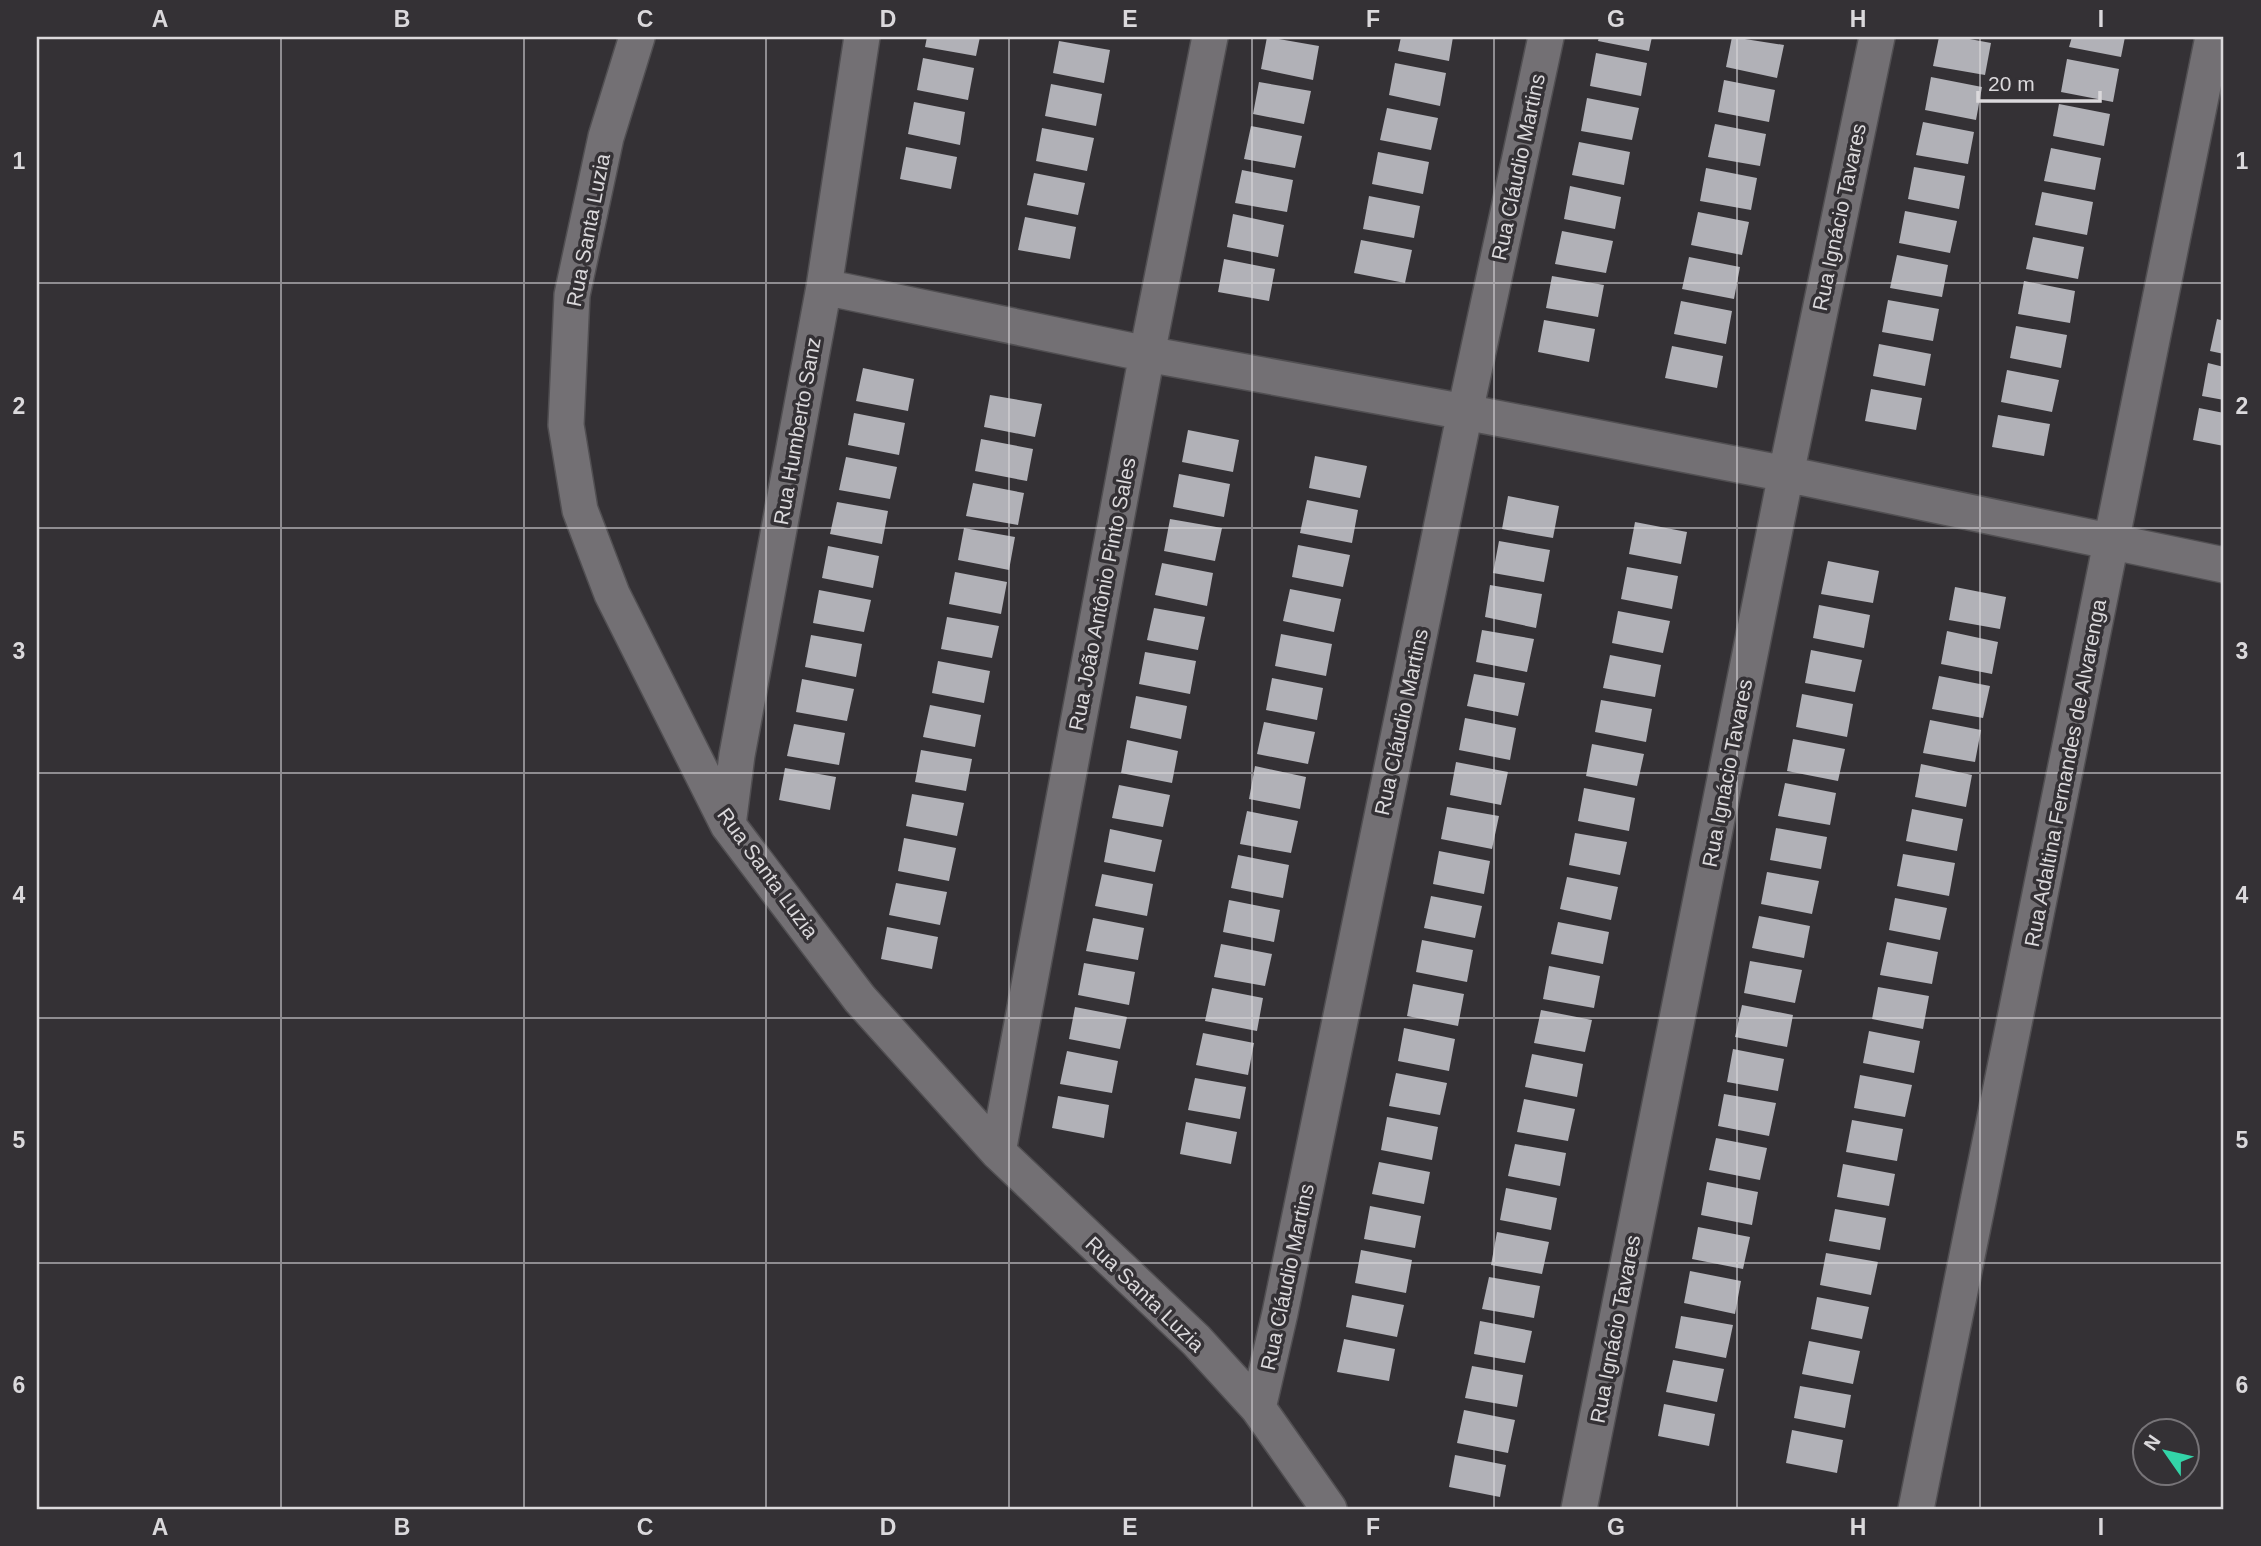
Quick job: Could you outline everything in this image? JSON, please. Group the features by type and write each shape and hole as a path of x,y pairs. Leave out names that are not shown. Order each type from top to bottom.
{"street":[{"name":"Rua Santa Luzia","path":"637,37 606,136 572,295 566,425 580,510 612,594 728,825 860,999 998,1152 1196,1340 1258,1408 1329,1509"},
{"name":"Rua Humberto Sanz","path":"728,825 737,755 824,287 862,37"},
{"name":"Rua João Antônio Pinto Sales","path":"998,1152 1147,354 1210,37"},
{"name":"Rua Cláudio Martins","path":"1258,1408 1280,1313 1465,412 1546,37"},
{"name":"Rua Ignácio Tavares","path":"1584,1508 1786,474 1877,37"},
{"name":"Rua Adaltina Fernandes de Alvarenga","path":"1916,1509 2213,37"},
{"path":"824,287 1147,354 1786,474 2224,565"}],"building":[{"path":"927,37 980,37 976,56 925,47"},
{"path":"1267,37 1319,46 1313,80 1261,69"},
{"path":"1401,37 1453,37 1449,61 1398,51"},
{"path":"1599,37 1652,37 1649,51 1598,41"},
{"path":"1732,37 1784,45 1777,78 1726,67"},
{"path":"1939,37 1959,37 1991,43 1985,75 1933,66"},
{"path":"2072,37 2125,37 2121,57 2069,47"},
{"path":"1059,41 1110,50 1104,83 1053,73"},
{"path":"1596,53 1647,63 1641,96 1590,86"},
{"path":"923,58 974,68 968,100 917,90"},
{"path":"2067,59 2119,69 2113,102 2061,92"},
{"path":"1395,63 1446,73 1440,106 1389,95"},
{"path":"1931,77 1982,87 1976,120 1925,110"},
{"path":"1724,80 1775,90 1769,122 1718,112"},
{"path":"1259,82 1311,91 1304,124 1253,114"},
{"path":"1051,84 1102,94 1096,126 1045,116"},
{"path":"1587,98 1639,108 1632,140 1581,131"},
{"path":"914,102 965,112 960,145 908,134"},
{"path":"2059,104 2110,114 2104,146 2053,136"},
{"path":"1387,108 1438,118 1431,150 1380,140"},
{"path":"1923,122 1974,132 1968,164 1916,155"},
{"path":"1715,124 1766,134 1760,166 1708,157"},
{"path":"1251,126 1302,136 1295,168 1244,159"},
{"path":"1042,128 1094,138 1087,171 1036,161"},
{"path":"1579,142 1630,152 1624,185 1572,175"},
{"path":"906,147 957,157 951,189 900,179"},
{"path":"2051,148 2101,158 2095,190 2044,181"},
{"path":"1378,152 1429,162 1423,194 1372,184"},
{"path":"1914,167 1965,176 1959,209 1908,199"},
{"path":"1706,168 1757,178 1751,210 1700,201"},
{"path":"1242,170 1293,180 1287,212 1235,203"},
{"path":"1034,173 1085,183 1078,215 1027,205"},
{"path":"1570,186 1621,197 1615,229 1564,219"},
{"path":"2042,192 2093,202 2087,235 2035,225"},
{"path":"1369,196 1420,206 1414,238 1363,229"},
{"path":"1905,211 1957,221 1950,253 1899,243"},
{"path":"1698,212 1749,222 1742,255 1691,245"},
{"path":"1233,214 1284,225 1278,257 1227,247"},
{"path":"1025,217 1076,227 1070,259 1018,250"},
{"path":"1562,231 1613,241 1606,273 1555,264"},
{"path":"2033,237 2084,247 2078,279 2026,269"},
{"path":"1361,240 1412,250 1405,283 1354,273"},
{"path":"1897,255 1948,265 1942,297 1890,288"},
{"path":"1689,257 1740,267 1734,299 1682,289"},
{"path":"1224,259 1275,269 1269,301 1218,292"},
{"path":"1552,276 1604,285 1598,317 1546,308"},
{"path":"2024,281 2075,291 2070,323 2018,314"},
{"path":"1888,300 1939,309 1933,341 1882,332"},
{"path":"1681,301 1732,311 1726,344 1674,334"},
{"path":"2217,319 2224,321 2224,354 2210,351"},
{"path":"1544,320 1595,329 1589,362 1538,352"},
{"path":"2016,326 2067,335 2061,368 2010,358"},
{"path":"1879,344 1931,354 1925,386 1873,376"},
{"path":"1672,346 1723,356 1717,388 1665,378"},
{"path":"2208,363 2224,367 2224,400 2202,396"},
{"path":"863,368 914,379 908,411 856,401"},
{"path":"2007,370 2059,380 2052,412 2001,402"},
{"path":"1871,389 1922,398 1916,430 1865,421"},
{"path":"990,395 1042,404 1035,437 984,427"},
{"path":"2199,408 2224,413 2224,446 2193,440"},
{"path":"854,413 905,423 899,455 848,445"},
{"path":"1998,415 2050,424 2044,456 1992,447"},
{"path":"1188,430 1239,440 1233,472 1182,462"},
{"path":"981,439 1033,449 1027,481 975,471"},
{"path":"1315,456 1367,466 1360,498 1309,488"},
{"path":"846,457 897,467 890,499 839,490"},
{"path":"1179,474 1230,484 1224,517 1173,507"},
{"path":"973,483 1024,493 1018,525 966,516"},
{"path":"1508,496 1559,506 1553,538 1502,529"},
{"path":"1307,500 1358,510 1352,543 1300,533"},
{"path":"837,502 888,511 882,544 830,534"},
{"path":"1170,519 1222,528 1215,561 1164,551"},
{"path":"1635,522 1687,532 1681,564 1629,554"},
{"path":"964,528 1015,537 1009,570 958,560"},
{"path":"1499,541 1550,550 1544,582 1493,573"},
{"path":"1298,545 1350,555 1343,587 1292,577"},
{"path":"828,546 879,556 873,588 822,578"},
{"path":"1828,561 1879,571 1873,603 1821,594"},
{"path":"1162,563 1213,573 1207,606 1155,595"},
{"path":"1627,567 1678,576 1672,609 1621,599"},
{"path":"955,572 1007,582 1001,614 949,604"},
{"path":"1490,585 1542,594 1536,628 1485,617"},
{"path":"1955,587 2006,597 2000,629 1949,620"},
{"path":"1290,589 1341,599 1334,632 1283,621"},
{"path":"819,590 871,600 864,632 813,623"},
{"path":"1819,605 1870,615 1864,648 1813,638"},
{"path":"1154,608 1205,617 1198,650 1147,640"},
{"path":"1618,611 1670,621 1663,653 1612,643"},
{"path":"947,617 999,626 992,658 941,649"},
{"path":"1482,630 1534,639 1527,672 1476,662"},
{"path":"1947,631 1998,642 1992,674 1941,664"},
{"path":"1281,634 1332,644 1326,676 1275,666"},
{"path":"811,635 862,644 856,677 805,667"},
{"path":"1811,650 1862,660 1855,692 1805,683"},
{"path":"1145,652 1196,661 1190,694 1139,684"},
{"path":"1610,655 1661,665 1655,697 1603,688"},
{"path":"938,661 990,671 984,703 932,693"},
{"path":"1474,674 1525,683 1518,716 1467,706"},
{"path":"1939,676 1990,686 1983,718 1932,709"},
{"path":"1272,678 1323,688 1317,720 1266,710"},
{"path":"802,679 854,689 847,721 796,712"},
{"path":"1802,694 1853,704 1847,737 1796,727"},
{"path":"1136,696 1187,706 1181,739 1130,728"},
{"path":"1601,700 1652,709 1646,742 1595,732"},
{"path":"930,705 981,715 975,747 923,737"},
{"path":"1465,718 1516,728 1510,760 1459,750"},
{"path":"1930,720 1981,730 1975,762 1923,753"},
{"path":"1264,722 1315,732 1308,764 1257,754"},
{"path":"794,724 845,733 839,765 787,756"},
{"path":"1793,739 1845,749 1838,781 1787,771"},
{"path":"1127,740 1178,751 1172,783 1121,773"},
{"path":"1592,744 1644,754 1637,786 1586,776"},
{"path":"921,750 972,759 966,791 915,782"},
{"path":"1456,762 1508,772 1501,805 1450,795"},
{"path":"1921,764 1972,775 1966,807 1915,797"},
{"path":"1255,766 1306,777 1300,809 1249,799"},
{"path":"785,768 836,777 830,810 779,800"},
{"path":"1785,783 1836,793 1830,825 1778,816"},
{"path":"1119,785 1170,795 1163,827 1112,818"},
{"path":"1584,788 1635,798 1629,831 1578,821"},
{"path":"912,794 964,803 957,836 906,826"},
{"path":"1447,807 1499,816 1492,849 1441,839"},
{"path":"1912,809 1963,819 1957,851 1906,841"},
{"path":"1247,811 1298,821 1291,853 1240,844"},
{"path":"1776,828 1827,837 1821,869 1770,860"},
{"path":"1110,829 1162,840 1155,872 1104,862"},
{"path":"1575,833 1627,842 1620,875 1569,865"},
{"path":"904,838 956,848 949,881 898,871"},
{"path":"1439,851 1490,861 1484,894 1433,884"},
{"path":"1903,854 1955,863 1949,896 1897,886"},
{"path":"1238,855 1289,865 1283,898 1231,888"},
{"path":"1767,872 1819,881 1812,914 1761,904"},
{"path":"1102,874 1153,884 1147,916 1095,906"},
{"path":"1567,877 1618,887 1611,920 1560,909"},
{"path":"896,883 947,892 940,925 889,915"},
{"path":"1431,896 1482,906 1475,938 1424,928"},
{"path":"1895,898 1947,908 1940,940 1889,930"},
{"path":"1229,900 1280,910 1274,942 1223,932"},
{"path":"1759,916 1810,926 1804,958 1752,948"},
{"path":"1093,918 1144,928 1138,960 1086,951"},
{"path":"1558,922 1609,932 1603,964 1551,954"},
{"path":"887,927 938,937 932,969 881,959"},
{"path":"1422,940 1473,950 1467,982 1416,972"},
{"path":"1887,942 1938,952 1932,984 1880,975"},
{"path":"1221,944 1272,954 1265,986 1214,977"},
{"path":"1750,961 1802,970 1795,1003 1744,993"},
{"path":"1084,963 1135,972 1129,1005 1078,995"},
{"path":"1549,966 1600,976 1594,1008 1543,999"},
{"path":"1413,984 1464,994 1458,1026 1407,1016"},
{"path":"1878,987 1929,996 1923,1029 1872,1019"},
{"path":"1212,988 1263,998 1257,1031 1205,1021"},
{"path":"1742,1005 1793,1015 1787,1047 1735,1037"},
{"path":"1075,1007 1127,1017 1120,1049 1069,1039"},
{"path":"1541,1010 1592,1020 1585,1052 1534,1043"},
{"path":"1404,1028 1455,1039 1449,1071 1398,1061"},
{"path":"1869,1031 1920,1041 1914,1073 1863,1063"},
{"path":"1203,1033 1254,1043 1248,1075 1196,1065"},
{"path":"1733,1049 1784,1059 1778,1091 1727,1082"},
{"path":"1067,1051 1118,1061 1112,1093 1060,1084"},
{"path":"1532,1054 1583,1064 1577,1097 1525,1087"},
{"path":"1396,1073 1447,1083 1440,1115 1389,1106"},
{"path":"1860,1075 1912,1085 1905,1117 1854,1108"},
{"path":"1195,1078 1246,1087 1240,1119 1188,1110"},
{"path":"1724,1094 1776,1103 1769,1136 1718,1126"},
{"path":"1058,1096 1109,1105 1104,1138 1052,1128"},
{"path":"1524,1099 1575,1109 1568,1141 1517,1132"},
{"path":"1387,1117 1438,1127 1432,1160 1381,1150"},
{"path":"1852,1120 1903,1129 1897,1161 1846,1152"},
{"path":"1186,1122 1237,1132 1231,1164 1180,1154"},
{"path":"1716,1138 1767,1148 1760,1180 1709,1170"},
{"path":"1515,1144 1566,1153 1560,1186 1508,1176"},
{"path":"1379,1162 1430,1172 1424,1204 1372,1194"},
{"path":"1843,1164 1895,1174 1889,1206 1837,1197"},
{"path":"1707,1182 1758,1192 1752,1225 1701,1215"},
{"path":"1506,1188 1557,1198 1551,1230 1500,1220"},
{"path":"1370,1206 1421,1216 1415,1248 1364,1239"},
{"path":"1835,1209 1886,1218 1880,1250 1829,1241"},
{"path":"1698,1227 1750,1237 1743,1269 1692,1259"},
{"path":"1497,1232 1549,1242 1542,1274 1491,1265"},
{"path":"1361,1250 1412,1260 1406,1293 1355,1283"},
{"path":"1826,1253 1878,1262 1871,1295 1820,1285"},
{"path":"1690,1271 1741,1281 1735,1314 1684,1303"},
{"path":"1489,1277 1540,1286 1534,1318 1482,1309"},
{"path":"1352,1295 1404,1305 1397,1337 1346,1327"},
{"path":"1817,1297 1869,1307 1862,1339 1811,1329"},
{"path":"1681,1316 1733,1325 1726,1358 1675,1348"},
{"path":"1480,1321 1532,1331 1525,1363 1474,1354"},
{"path":"1344,1339 1395,1349 1389,1381 1337,1372"},
{"path":"1809,1341 1860,1351 1853,1384 1802,1374"},
{"path":"1673,1360 1724,1369 1717,1402 1666,1392"},
{"path":"1472,1366 1523,1375 1517,1407 1465,1398"},
{"path":"1800,1386 1851,1395 1845,1428 1794,1418"},
{"path":"1664,1404 1715,1414 1709,1446 1658,1436"},
{"path":"1464,1410 1515,1420 1508,1453 1457,1443"},
{"path":"1792,1430 1843,1440 1837,1473 1786,1463"},
{"path":"1455,1455 1506,1465 1500,1497 1449,1487"}]}
